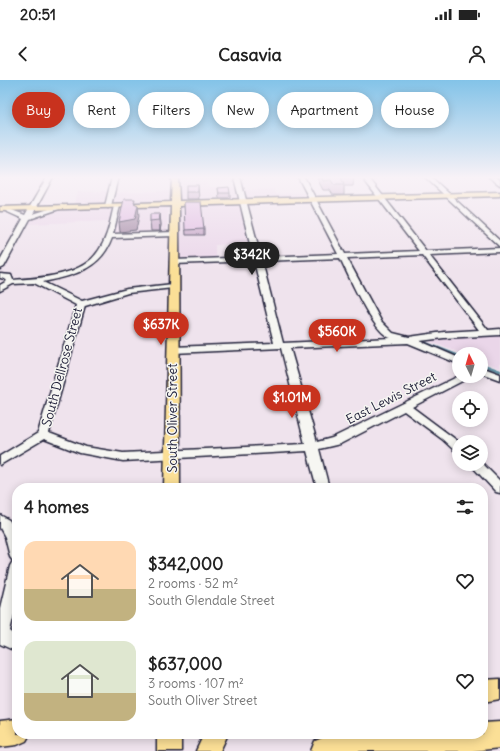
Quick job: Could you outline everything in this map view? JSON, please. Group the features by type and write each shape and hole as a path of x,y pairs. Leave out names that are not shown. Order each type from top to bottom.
{"highway":[{"path":"0,734 12,733"},
{"path":"488,736 500,735"},
{"path":"325,751 456,739"}],"main road":[{"path":"2,209 23,208"},
{"name":"South Oliver Street","path":"172,483 174,208"},
{"path":"488,690 500,689"}],"street":[{"path":"0,267 33,208"},
{"path":"2,209 26,218 58,208"},
{"path":"0,289 11,282 35,281 77,271 96,260 107,243 112,208"},
{"path":"245,208 321,483"},
{"path":"317,208 377,322 390,335 409,340 452,358"},
{"path":"388,208 486,333"},
{"path":"461,208 500,245"},
{"path":"109,236 174,234"},
{"path":"174,262 500,250"},
{"path":"0,276 8,277 11,282"},
{"name":"South Dellrose Street","path":"0,461 43,435 82,304 35,281"},
{"path":"82,304 127,291 174,286"},
{"path":"173,350 409,340 444,335 500,332"},
{"path":"488,373 500,377"},
{"name":"East Lewis Street","path":"43,435 84,450 123,457 311,447 336,441 453,383"},
{"path":"405,407 452,442"},
{"path":"483,471 500,489"},
{"path":"0,520 6,525 12,536"},
{"path":"11,640 2,631 12,592"}],"shaded area":[{"path":"105,208 111,210 110,221 27,224 34,218 56,210"},
{"path":"120,208 168,208 167,232 113,233"},
{"path":"178,208 242,208 249,243 215,245 215,258 178,259"},
{"path":"500,335 500,368 488,364 488,347 452,347 452,350 429,341 437,338"}],"building":[{"path":"122,208 137,208 135,219 119,222"},
{"path":"184,208 202,208 204,229 185,230"},
{"path":"150,214 160,214 159,220 150,221"}],"waterway":[{"path":"423,342 452,353"},
{"path":"488,367 500,371"}]}
